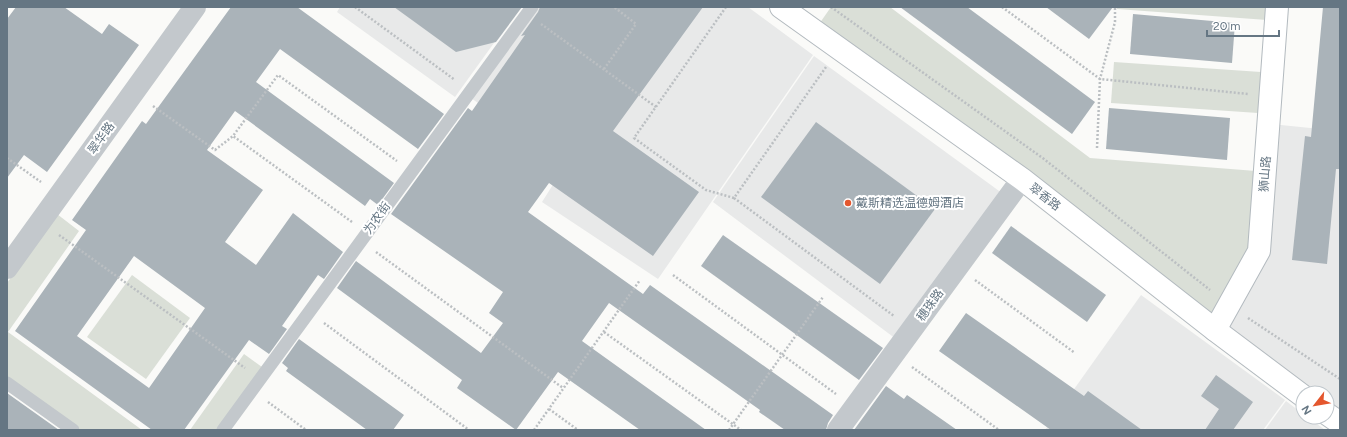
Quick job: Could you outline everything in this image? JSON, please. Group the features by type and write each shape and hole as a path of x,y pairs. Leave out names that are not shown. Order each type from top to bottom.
{"main road":[{"name":"翠香路","path":"781,7 1022,179 1215,330 1295,390"},
{"name":"狮山路","path":"1215,330 1259,251 1277,7"}],"street":[{"name":"翠华路","path":"7,268 195,7"},
{"name":"穗珠路","path":"838,430 1022,179"}],"lane":[{"name":"为农街","path":"223,430 529,10"},
{"path":"7,383 73,430"}],"path":[{"path":"355,7 470,91"},
{"path":"604,69 636,24 614,7"},
{"path":"726,7 634,138 706,190 734,198 912,330"},
{"path":"831,7 1044,159 1228,305 1340,379"},
{"path":"1002,7 1100,79 1270,96"},
{"path":"1097,148 1100,79 1115,22 1115,7"},
{"path":"529,10 604,69 656,107"},
{"path":"734,198 839,48"},
{"path":"134,92 215,150 233,136 278,74 412,171"},
{"path":"233,136 564,388"},
{"path":"7,158 59,196"},
{"path":"40,221 260,379"},
{"path":"958,267 1075,353"},
{"path":"673,275 855,408"},
{"path":"534,430 640,280"},
{"path":"729,430 823,297"},
{"path":"309,313 469,430"},
{"path":"604,332 741,430"},
{"path":"894,354 999,430"},
{"path":"252,390 306,430"},
{"path":"549,409 578,430"}],"shaded area":[{"path":"340,7 520,7 455,97 337,12"},
{"path":"534,7 748,7 813,55 658,279 542,202 566,164 468,96"},
{"path":"831,7 890,7 1090,158 1256,171 1249,246 1211,317 817,27"},
{"path":"1117,7 1268,7 1267,20 1117,9"},
{"path":"814,56 1006,196 900,342 713,202"},
{"path":"1114,62 1261,72 1258,113 1111,103"},
{"path":"1271,124 1340,131 1340,412 1335,409 1335,385 1300,385 1217,330 1261,251"},
{"path":"57,214 79,231 8,332 142,430 81,430 7,378 7,283"},
{"path":"132,275 190,318 146,379 87,337"},
{"path":"1141,295 1285,400 1263,430 1045,430"},
{"path":"244,354 262,367 217,430 190,430"},
{"path":"1286,401 1295,408 1295,425 1318,425 1325,430 1265,430"}],"building":[{"path":"16,7 64,7 102,34 109,24 139,45 47,172 24,155 7,178 7,19"},
{"path":"231,7 297,7 444,114 418,149 280,49 256,82 394,183 378,205 370,199 365,206 235,111 207,150 263,190 225,242 256,265 293,213 343,252 324,279 318,275 282,326 287,329 269,354 249,340 184,430 152,430 15,331 86,230 72,220 142,121 146,124","holes":["134,256 205,308 149,388 77,336"]},
{"path":"394,7 522,7 496,42 456,52"},
{"path":"540,7 703,7 613,131 699,192 653,256 549,183 528,212 643,294 650,285 833,415 826,430 785,430 759,412 760,410 609,303 582,341 706,430 640,430 558,372 516,430 457,388 462,380 337,288 356,261 481,353 503,323 489,313 503,292 391,214 468,108 472,111 525,35 521,36"},
{"path":"900,7 967,7 1095,102 1072,134"},
{"path":"1046,7 1113,7 1089,39"},
{"path":"1323,7 1340,7 1340,169 1336,169 1327,264 1292,260 1305,136 1311,137"},
{"path":"1133,14 1235,23 1232,63 1130,54"},
{"path":"1109,108 1230,118 1227,160 1106,149"},
{"name":"戴斯精选温德姆酒店","path":"816,122 935,209 880,284 761,197"},
{"path":"1011,226 1106,295 1087,322 992,253"},
{"path":"723,235 883,348 859,380 701,266"},
{"path":"966,313 1084,396 1088,391 1142,430 1051,430 939,351"},
{"path":"299,339 404,415 393,430 367,430 286,371 288,368 282,363"},
{"path":"1216,375 1253,402 1233,430 1205,430 1219,409 1201,396"},
{"path":"886,386 904,399 907,395 957,430 854,430"},
{"path":"7,393 28,408 59,430 7,430"}],"place":[{"name":"戴斯精选温德姆酒店","path":"848,203"}]}
